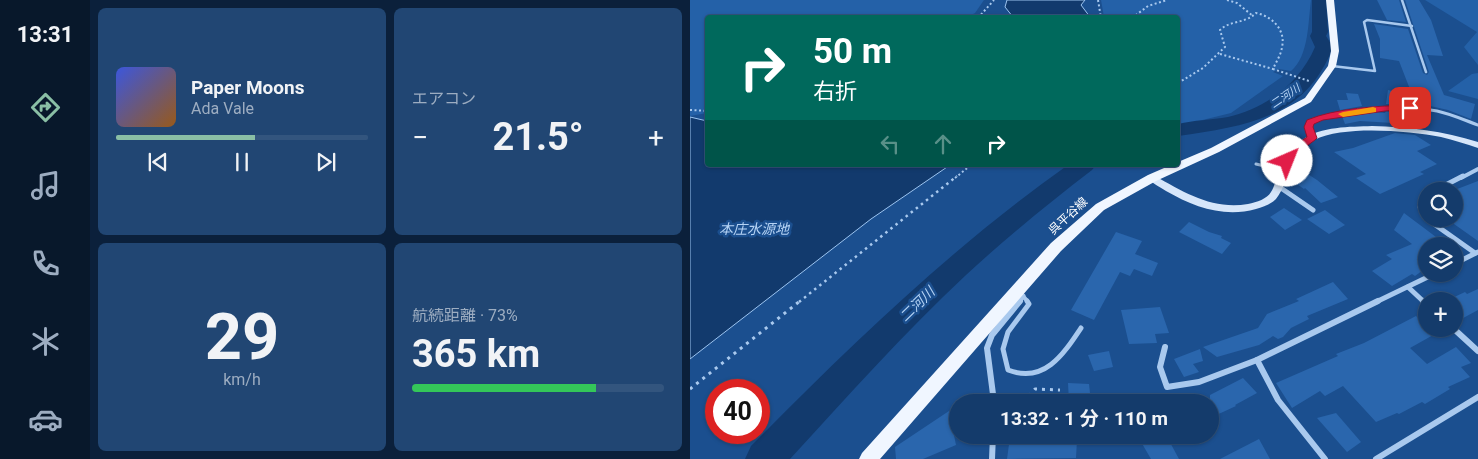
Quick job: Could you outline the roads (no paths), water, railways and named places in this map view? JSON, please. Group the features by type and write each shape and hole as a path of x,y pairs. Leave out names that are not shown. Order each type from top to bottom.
{"main road":[{"path":"1330,0 1335,51 1332,66"},
{"name":"呉平谷線","path":"1180,166 1215,150 1308,100 1332,66"},
{"name":"呉平谷線","path":"868,459 1020,293 1056,247 1100,207 1152,178 1177,167"}],"street":[{"path":"1152,178 1188,200 1218,209 1243,209 1262,204 1273,196 1282,170 1292,152 1312,138 1340,132 1382,129 1428,133 1478,145"},
{"path":"1452,182 1478,169"},
{"path":"1278,186 1313,210"},
{"path":"1440,227 1476,252 1463,259"},
{"path":"1165,347 1159,363 1159,372 1167,386 1199,382 1257,360 1418,282"},
{"path":"1408,287 1418,296"},
{"path":"993,394 987,346 996,329 1016,307 1020,293"},
{"path":"1463,336 1478,350"},
{"path":"1257,360 1266,382 1282,407 1325,459"},
{"path":"1376,459 1478,397"},
{"path":"992,459 993,444"}],"lane":[{"path":"1402,0 1426,72"},
{"path":"1332,66 1375,71 1364,22 1367,20 1412,26"},
{"path":"1312,138 1308,127 1310,122 1321,117 1385,108 1432,110 1478,125"},
{"path":"1256,164 1282,170"},
{"path":"1020,293 1029,304 1008,332 1003,349 1008,370 1018,375 1029,376 1043,370 1063,354 1081,328"}],"water":[{"path":"1007,0 1085,0 1081,5 1088,15 1011,15 1005,7"},
{"name":"本庄水源地","path":"690,117 705,121 705,167 947,167 871,219 690,359"}],"waterway":[{"name":"二河川","path":"1180,130 1232,122 1247,117 1275,104 1300,86 1318,62 1324,47 1318,36 1320,32 1319,0"},
{"name":"二河川","path":"764,459 878,342 957,267 1040,197 1081,167"}]}
